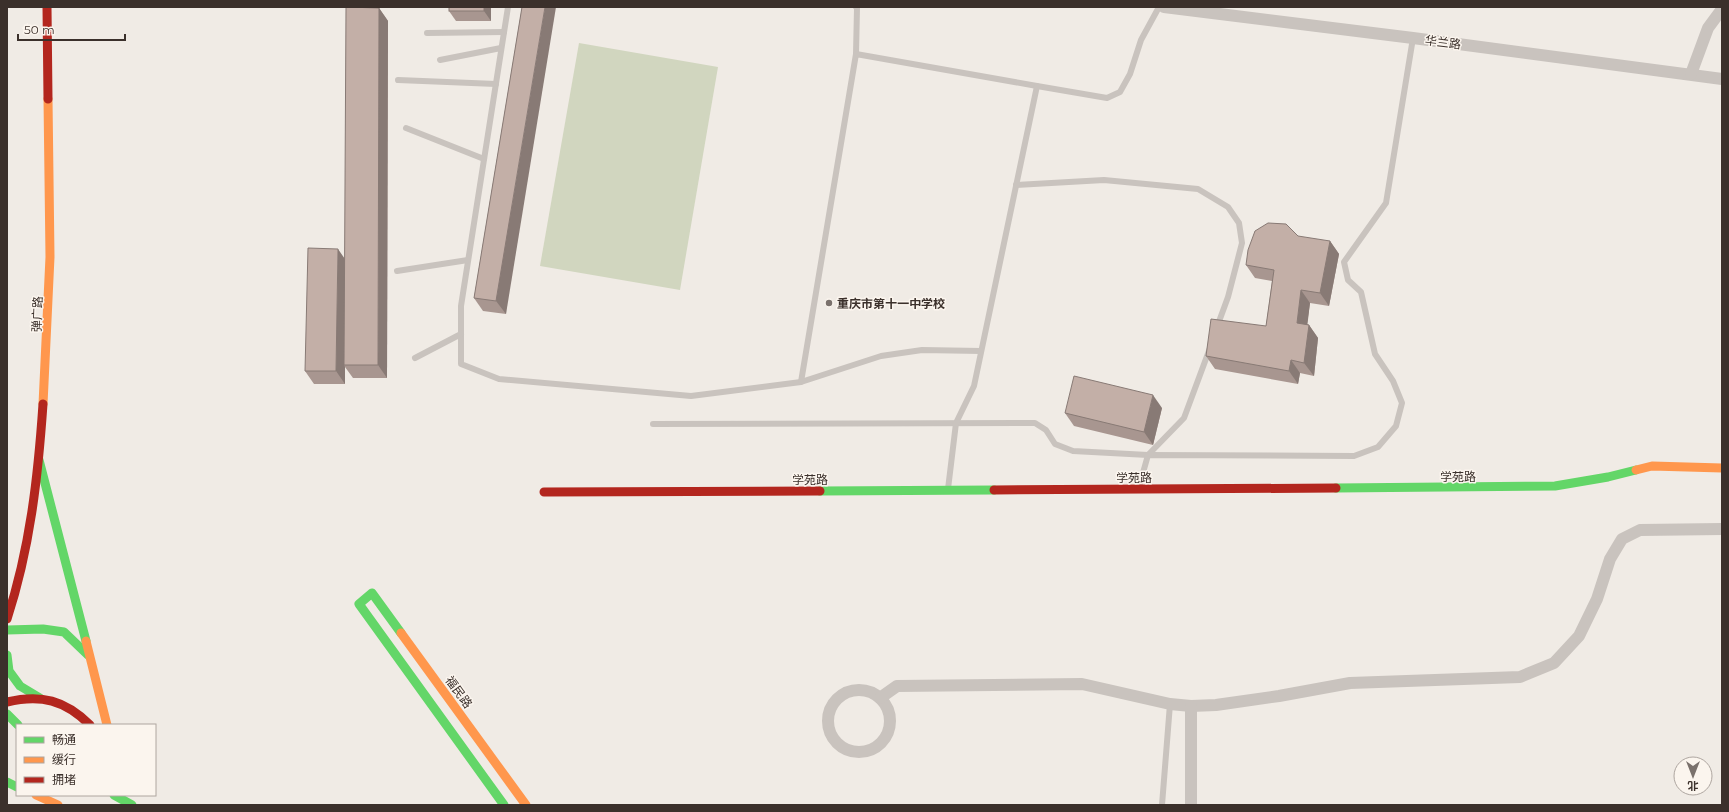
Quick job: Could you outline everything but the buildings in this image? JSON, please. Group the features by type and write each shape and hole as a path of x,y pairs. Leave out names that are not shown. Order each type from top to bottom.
{"main road":[{"name":"弹广路","path":"7,619 16,591 30,533 39,460 48,355 50,285 50,154 47,7"},
{"path":"39,460 107,724"},
{"name":"学苑路","path":"544,492 1519,488 1555,486 1608,477 1652,466 1722,468"},
{"name":"福民路","path":"504,805 359,604 372,593 526,805"},
{"path":"7,630 43,629 64,632 88,655"},
{"path":"7,655 9,671 20,686 40,698"},
{"path":"7,702 17,699 40,698 60,703 79,713 89,724"},
{"path":"7,714 17,724"},
{"path":"38,796 58,805"},
{"path":"116,796 132,805"}],"street":[{"name":"华兰路","path":"1164,7 1722,79"},
{"path":"1691,74 1708,28 1722,9"},
{"path":"880,698 897,686 1082,684 1170,704 1191,706 1216,705 1279,696 1350,683 1520,677 1554,663 1579,636 1597,599 1610,559 1622,539 1640,530 1722,529"},
{"path":"859,690 866,691 880,698 888,712 890,720 885,736 880,742 870,749 858,751 850,750 836,742 828,727 828,719 832,704 838,698 844,694 859,690"},
{"path":"1191,706 1191,805"}],"lane":[{"path":"508,7 461,306 461,364 499,379 691,396 801,382 881,356 922,350 981,351"},
{"path":"801,382 856,54 856,7"},
{"path":"856,54 1107,98 1120,92 1130,74 1141,40 1158,7"},
{"path":"427,33 504,32"},
{"path":"653,424 1035,423 1046,430 1055,444 1072,451 1148,455 1354,456 1378,447 1396,426 1402,403 1393,381 1374,354 1361,292 1348,280 1344,262 1386,203 1413,38"},
{"path":"440,60 501,48"},
{"path":"398,80 496,84"},
{"path":"948,490 956,423 974,386 1037,86"},
{"path":"406,128 484,158"},
{"path":"1016,185 1104,180 1198,190 1228,207 1239,223 1242,243 1228,297 1215,332"},
{"path":"397,271 468,260"},
{"path":"415,358 461,334"},
{"path":"1138,489 1148,455 1184,418 1213,340"},
{"path":"1162,805 1170,704"}],"green space":[{"path":"579,43 718,67 680,290 540,266"}],"traffic: fast":[{"path":"39,460 86,641"},
{"path":"1336,488 1555,486 1608,477 1636,470"},
{"path":"820,491 994,490"},
{"path":"401,633 372,593 359,604 504,805"},
{"path":"7,630 43,629 64,632 88,655"},
{"path":"7,655 9,671 20,686 40,698"},
{"path":"7,714 17,724"},
{"path":"7,782 16,786"},
{"path":"116,796 132,805"}],"traffic: slow":[{"path":"43,404 50,257 48,99"},
{"path":"1636,470 1652,466 1722,468"},
{"path":"401,633 526,805"},
{"path":"86,641 107,724"},
{"path":"38,796 58,805"}],"traffic: jam":[{"path":"47,7 48,99"},
{"path":"7,619 22,566 32,513 43,404"},
{"path":"994,490 1336,488"},
{"path":"544,492 820,491"},
{"path":"7,702 31,699 52,701 71,710 89,724"}],"place":[{"name":"重庆市第十一中学校","path":"829,303"}]}
